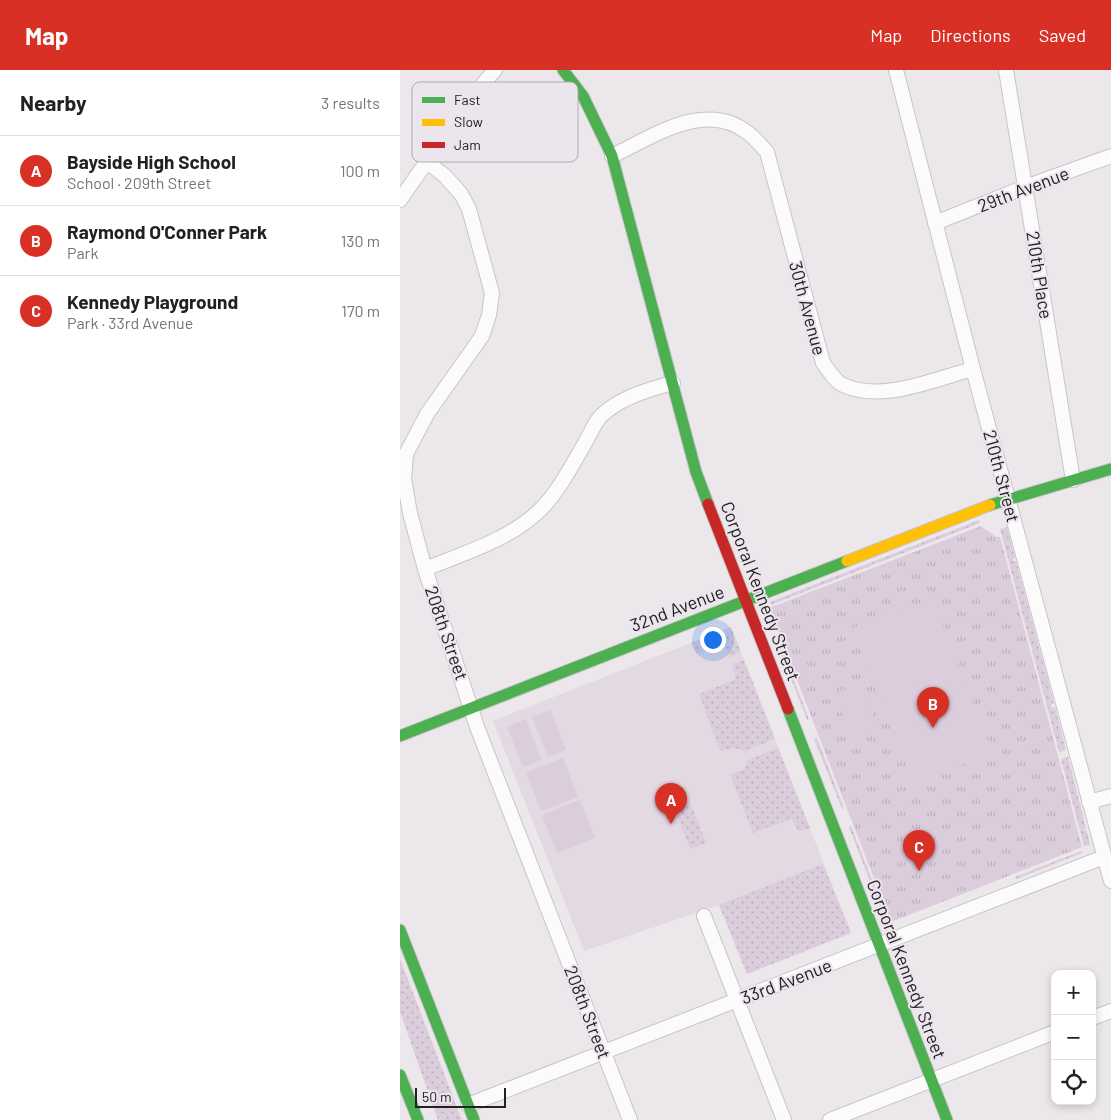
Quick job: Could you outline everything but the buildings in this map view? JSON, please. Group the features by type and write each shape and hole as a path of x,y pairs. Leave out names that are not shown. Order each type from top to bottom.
{"main road":[{"name":"Corporal Kennedy Street","path":"563,70 572,82"},
{"name":"Corporal Kennedy Street","path":"578,90 612,156 674,383 696,472 947,1120"},
{"name":"32nd Avenue","path":"400,736 1008,498 1111,469"},
{"path":"400,930 474,1120"},
{"path":"400,1075 419,1120"}],"street":[{"path":"485,82 495,70"},
{"name":"210th Street","path":"896,70 973,369 1111,881"},
{"name":"210th Place","path":"1006,70 1073,480"},
{"name":"30th Avenue","path":"612,156 678,124 706,119 731,123 748,132 767,152 823,363 838,383 858,390 880,391 906,387 973,369"},
{"name":"29th Avenue","path":"935,223 1025,186 1111,156"},
{"path":"400,200 427,162"},
{"name":"208th Street","path":"427,162 456,188 469,209 492,293 489,315 482,336 427,414 406,454 404,479 410,514 425,568 472,708 630,1120"},
{"path":"425,568 489,544 518,528 541,509 571,467 600,417 618,404 647,390 674,383"},
{"path":"1089,802 1111,796"},
{"name":"33rd Avenue","path":"468,1105 1104,857"},
{"path":"704,916 784,1120"},
{"path":"1096,1017 1111,1011"},
{"path":"830,1120 1051,1034"}],"shaded area":[{"path":"731,627 851,933 747,974 719,905 584,951 493,721"}],"green space":[{"path":"979,520 980,523 771,605 770,602"},
{"path":"981,526 996,537 1000,537 1082,847 891,922 769,608"},
{"path":"1007,527 1015,558 1013,561 1016,561 1054,703 1051,704 1052,708 1055,707 1066,750 1059,752 1000,529"},
{"path":"932,598 993,753 913,784 853,628"},
{"path":"731,627 741,652 730,657 724,643 696,654 691,643"},
{"path":"782,649 809,719 807,720 780,650"},
{"path":"744,660 775,739 745,751 733,748 720,751 699,694 736,679 732,664"},
{"path":"860,684 877,726 851,737 834,694"},
{"path":"551,710 566,750 548,757 532,717"},
{"path":"526,719 541,760 523,767 507,727"},
{"path":"817,738 844,808 842,809 814,739"},
{"path":"778,748 810,828 798,831 792,819 753,833 730,775 743,770 748,760"},
{"path":"1068,757 1086,828 1084,831 1087,831 1090,845 1084,846 1061,759"},
{"path":"563,758 578,797 541,811 526,772"},
{"path":"580,800 595,838 557,853 542,815"},
{"path":"690,801 706,843 690,849 675,810"},
{"path":"851,826 888,920 885,921 849,827"},
{"path":"1081,851 1082,853 1016,879 1015,877"},
{"path":"823,864 851,933 747,974 719,905"},
{"path":"400,959 462,1120 438,1120 400,1012"}],"traffic: fast":[{"path":"563,70 572,82"},
{"path":"578,90 612,156 696,472 708,504"},
{"path":"990,505 1111,469"},
{"path":"400,736 847,561"},
{"path":"788,709 947,1120"},
{"path":"400,930 474,1120"},
{"path":"400,1075 418,1120"}],"traffic: slow":[{"path":"847,561 990,505"}],"traffic: jam":[{"path":"708,504 788,709"}],"place":[{"name":"Raymond O'Conner Park","path":"933,728"},
{"name":"Bayside High School","path":"671,824"},
{"name":"Kennedy Playground","path":"919,871"}]}
